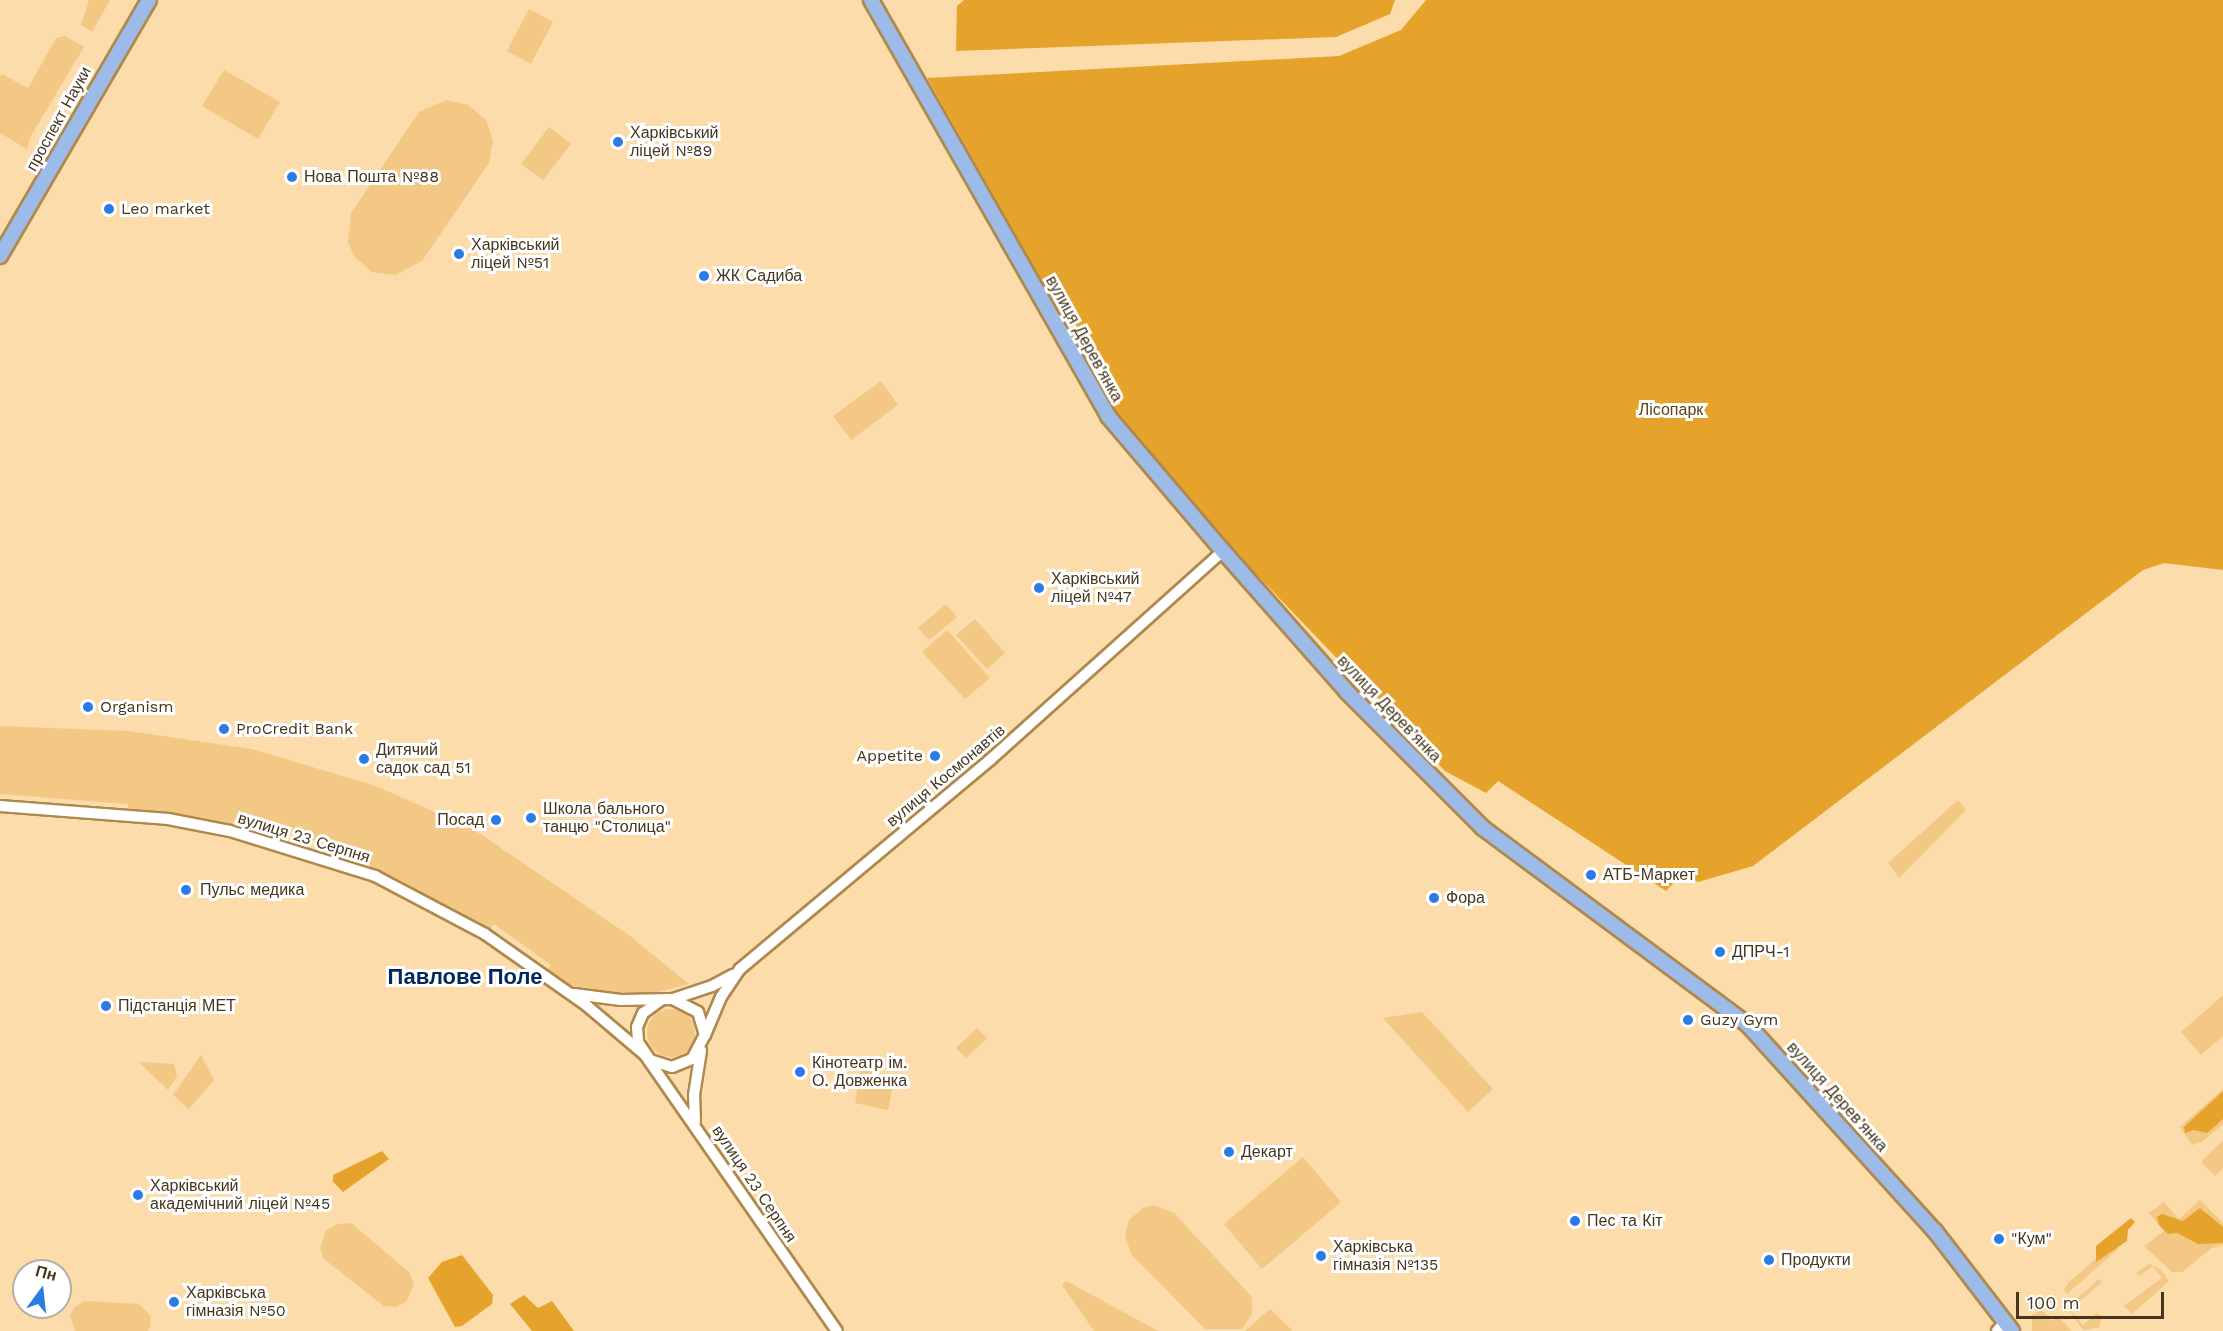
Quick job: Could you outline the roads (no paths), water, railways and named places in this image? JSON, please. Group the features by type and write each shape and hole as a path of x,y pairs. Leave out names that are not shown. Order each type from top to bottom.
{"main road":[{"name":"проспект Науки","path":"0,256 149,0"},
{"name":"вулиця Дерев’янка","path":"871,0 1108,416 1223,551 1348,693 1483,828 1544,877 1747,1024 1935,1231 2005,1328"}],"street":[{"name":"вулиця Космонавтів","path":"705,1035 720,997 740,969 985,765 1223,551"},
{"name":"вулиця 23 Серпня","path":"0,806 201,824 348,866 428,902 485,934 569,992 657,1064 679,1066 692,1059 702,1047"},
{"name":"вулиця 23 Серпня","path":"569,992 606,999 673,999 712,986 740,969"},
{"path":"673,999 698,1012 705,1035 694,1095 695,1125"},
{"name":"вулиця 23 Серпня","path":"661,1000 648,1008 639,1020 638,1042 837,1331"}],"place":[{"name":"Харківський ліцей №89","path":"618,142"},
{"name":"Нова Пошта №88","path":"292,177"},
{"name":"Leo market","path":"109,209"},
{"name":"Харківський ліцей №51","path":"459,254"},
{"name":"ЖК Садиба","path":"704,276"},
{"name":"Харківський ліцей №47","path":"1039,588"},
{"name":"Organism","path":"88,707"},
{"name":"ProCredit Bank","path":"224,729"},
{"name":"Appetite","path":"935,756"},
{"name":"Дитячий садок сад 51","path":"364,759"},
{"name":"Школа бального танцю \"Столица\"","path":"531,818"},
{"name":"Посад","path":"496,820"},
{"name":"АТБ-Маркет","path":"1591,875"},
{"name":"Пульс медика","path":"186,890"},
{"name":"Фора","path":"1434,898"},
{"name":"ДПРЧ-1","path":"1720,952"},
{"name":"Підстанція МЕТ","path":"106,1006"},
{"name":"Guzy Gym","path":"1688,1020"},
{"name":"Кінотеатр ім. О. Довженка","path":"800,1072"},
{"name":"Декарт","path":"1229,1152"},
{"name":"Харківський академічний ліцей №45","path":"138,1195"},
{"name":"Пес та Кіт","path":"1575,1221"},
{"name":"\"Кум\"","path":"1999,1239"},
{"name":"Харківська гімназія №135","path":"1321,1256"},
{"name":"Продукти","path":"1769,1260"},
{"name":"Харківська гімназія №50","path":"174,1302"}],"district":[{"name":"Павлове Поле","path":"465,977"}],"park label":[{"name":"Лісопарк","path":"1671,410"}]}
